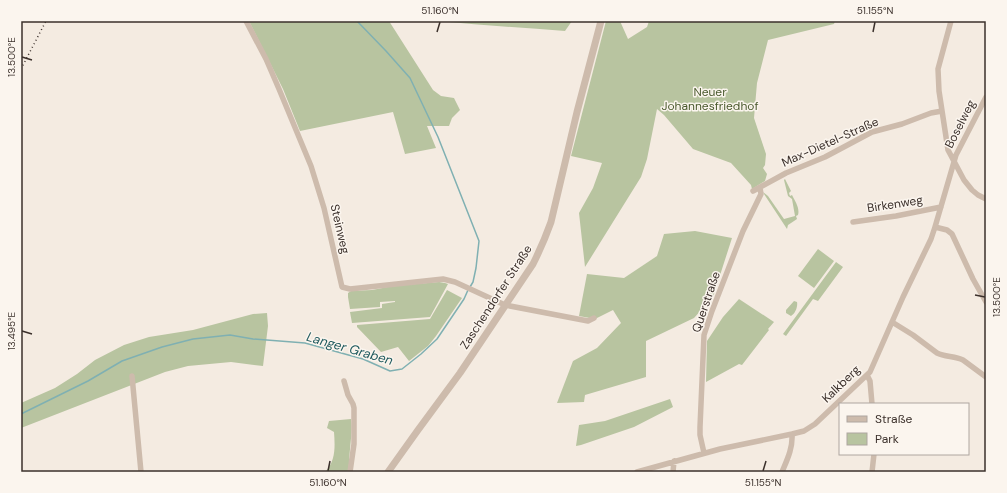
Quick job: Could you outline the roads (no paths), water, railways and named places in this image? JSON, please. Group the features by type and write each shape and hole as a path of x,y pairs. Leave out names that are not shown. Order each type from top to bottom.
{"street":[{"name":"Steinweg","path":"246,21 266,59 311,166 324,208 342,288 350,289 437,279 449,280 505,306"},
{"name":"Zaschendorfer Straße","path":"388,472 456,379 533,264 546,238 601,21"},
{"path":"951,21 938,69 939,90 948,150 964,180 972,190 986,199"},
{"name":"Boselweg","path":"954,162 956,155 986,96"},
{"name":"Max-Dietel-Straße","path":"753,191 786,173 825,157 872,132 902,124 931,113 942,111"},
{"name":"Kalkberg","path":"637,472 720,448 804,431 815,424 867,375 873,367 935,227 954,162"},
{"name":"Querstraße","path":"704,453 700,435 700,427 704,336 712,311 743,232 761,194 760,188"},
{"name":"Birkenweg","path":"853,222 896,216 941,207"},
{"path":"935,227 950,232 986,302"},
{"path":"505,306 588,321 594,318"},
{"path":"892,322 941,355 960,358 986,377"},
{"path":"867,375 870,381 872,403"},
{"path":"132,376 141,472"},
{"path":"344,381 354,408 354,444 350,472"},
{"path":"782,472 793,442 792,434"},
{"path":"872,472 874,455"},
{"path":"673,472 674,461"}],"waterway":[{"name":"Langer Graben","path":"357,21 410,78 438,137 479,241 476,268 473,282 470,287"},
{"name":"Langer Graben","path":"21,414 88,381 122,361 162,347 193,339 230,335 253,339 305,343 363,359 390,371 402,369 437,339 464,299 468,290"}],"railway":[{"path":"21,69 46,21"}],"park label":[{"name":"Neuer Johannesfriedhof","path":"710,99"}]}
